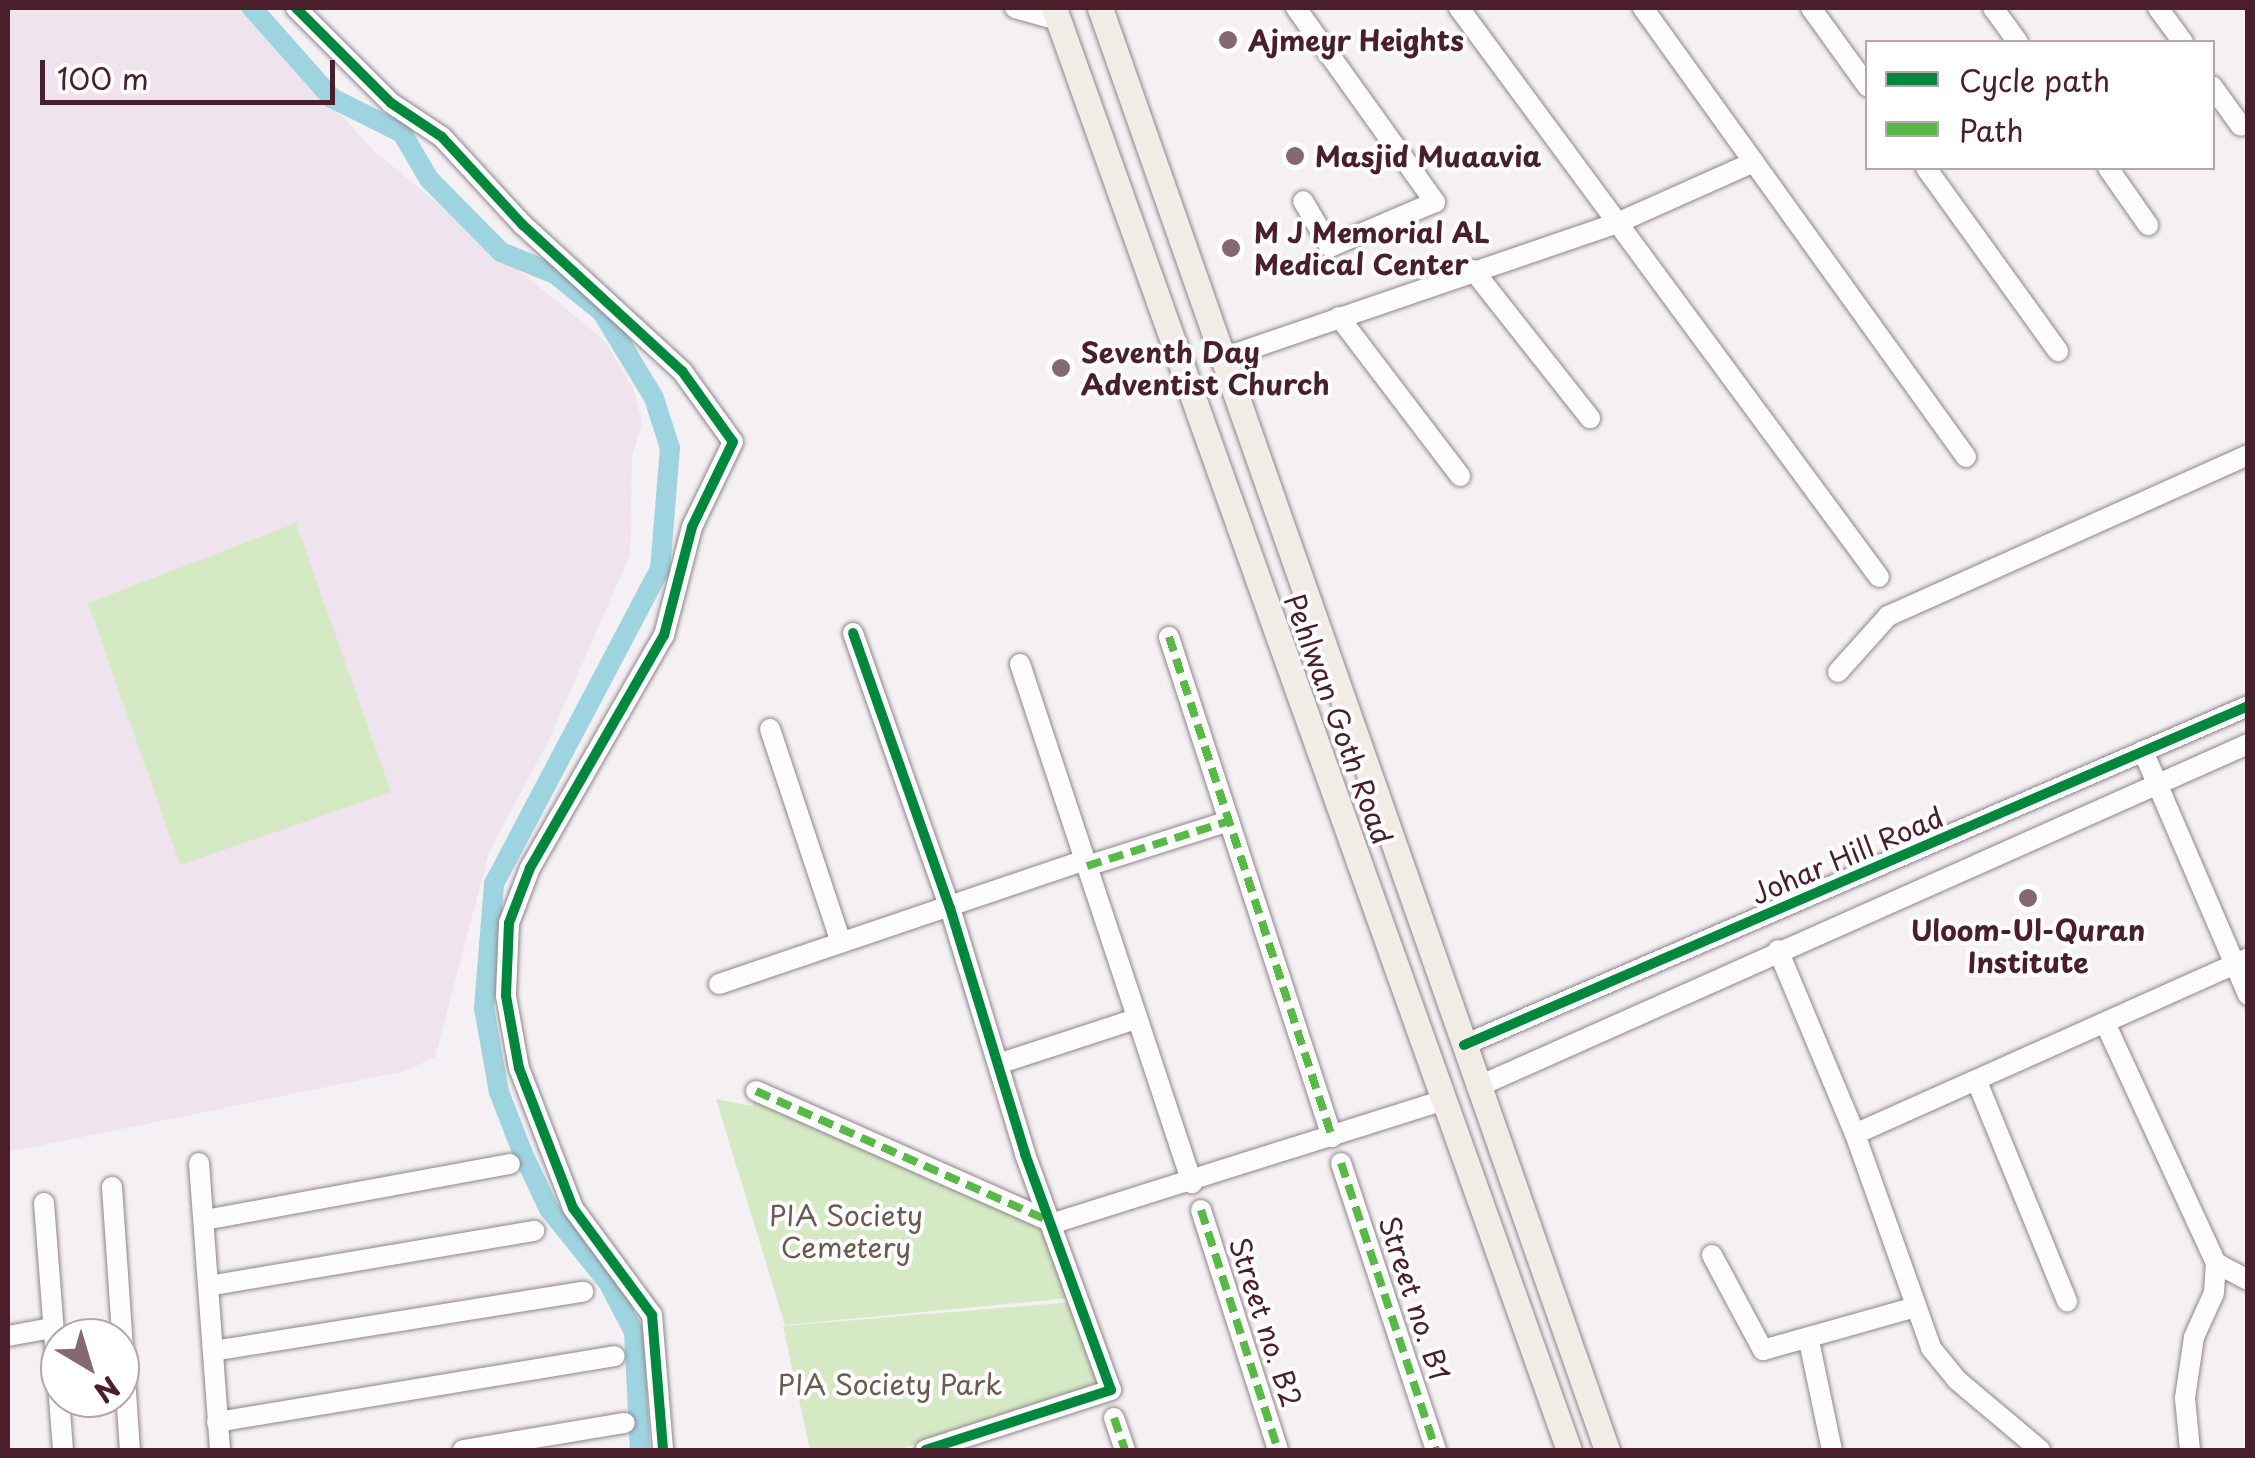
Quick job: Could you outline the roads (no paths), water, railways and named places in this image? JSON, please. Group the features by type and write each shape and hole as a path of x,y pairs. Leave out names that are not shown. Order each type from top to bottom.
{"main road":[{"name":"Pehlwan Goth Road","path":"1100,8 1226,357 1607,1450"},
{"name":"Pehlwan Goth Road","path":"1056,14 1442,1102 1570,1450"},
{"path":"1096,122 1136,107"},
{"path":"1174,338 1214,326"},
{"path":"1387,939 1425,927"},
{"path":"1488,1219 1520,1208"}],"street":[{"path":"296,8 390,103 442,136 523,225 682,371 733,442 692,527 664,634 530,868 509,923 506,996 519,1068 572,1208 652,1316 663,1450"},
{"path":"1015,8 1056,14"},
{"path":"1296,8 1435,202 1330,247 1304,201"},
{"path":"1459,8 1878,577"},
{"path":"1810,8 1865,83"},
{"path":"1994,8 2017,40"},
{"path":"2158,8 2181,40"},
{"path":"1652,11 1754,162 1966,457"},
{"path":"2215,90 2241,126"},
{"path":"1226,357 1617,223 1754,162"},
{"path":"1927,170 2058,351"},
{"path":"2109,170 2148,225"},
{"path":"1473,270 1590,418"},
{"path":"1339,317 1460,476"},
{"path":"1838,672 1888,616 2248,454"},
{"path":"853,633 950,908 998,1064 1111,1390 926,1450"},
{"path":"1169,637 1332,1137"},
{"path":"1020,664 1192,1183"},
{"name":"Johar Hill Road","path":"1464,1045 2248,706"},
{"path":"770,729 842,943"},
{"path":"1478,1087 1778,950 2248,744"},
{"path":"2143,751 2239,961 2248,996"},
{"path":"719,984 1086,863 1229,821"},
{"path":"1778,950 1855,1134 1916,1308 1943,1364 2040,1450"},
{"path":"1855,1134 1978,1084 2239,961"},
{"path":"998,1064 1136,1019"},
{"path":"2106,1026 2216,1264 2214,1293 2199,1321 2190,1368 2190,1450"},
{"path":"1978,1084 2067,1301"},
{"path":"756,1091 1054,1224 1442,1102"},
{"path":"199,1163 220,1450"},
{"name":"Street no. B1","path":"1342,1163 1436,1450"},
{"path":"206,1220 510,1164"},
{"path":"112,1187 130,1450"},
{"path":"44,1203 51,1318"},
{"name":"Street no. B2","path":"1200,1210 1278,1450"},
{"path":"208,1286 534,1231"},
{"path":"1712,1255 1758,1346 1776,1352 1916,1308"},
{"path":"2216,1264 2248,1280"},
{"path":"213,1351 583,1292"},
{"path":"8,1336 40,1330"},
{"path":"1808,1341 1832,1450"},
{"path":"218,1422 615,1356"},
{"path":"61,1418 64,1450"},
{"path":"1114,1418 1125,1450"},
{"path":"463,1450 625,1423"}],"waterway":[{"path":"252,8 332,98 402,133 429,179 501,252 555,274 602,312 654,398 670,448 660,569 494,884 484,1008 499,1092 523,1154 549,1209 608,1282 634,1332 640,1450"}],"place":[{"name":"Ajmeyr Heights","path":"1228,40"},
{"name":"Masjid Muaavia","path":"1295,156"},
{"name":"M J Memorial AL Medical Center","path":"1231,248"},
{"name":"Seventh Day Adventist Church","path":"1061,368"},
{"name":"Uloom-Ul-Quran Institute","path":"2028,898"}],"park label":[{"name":"PIA Society Cemetery","path":"846,1231"},
{"name":"PIA Society Park","path":"890,1384"}]}
